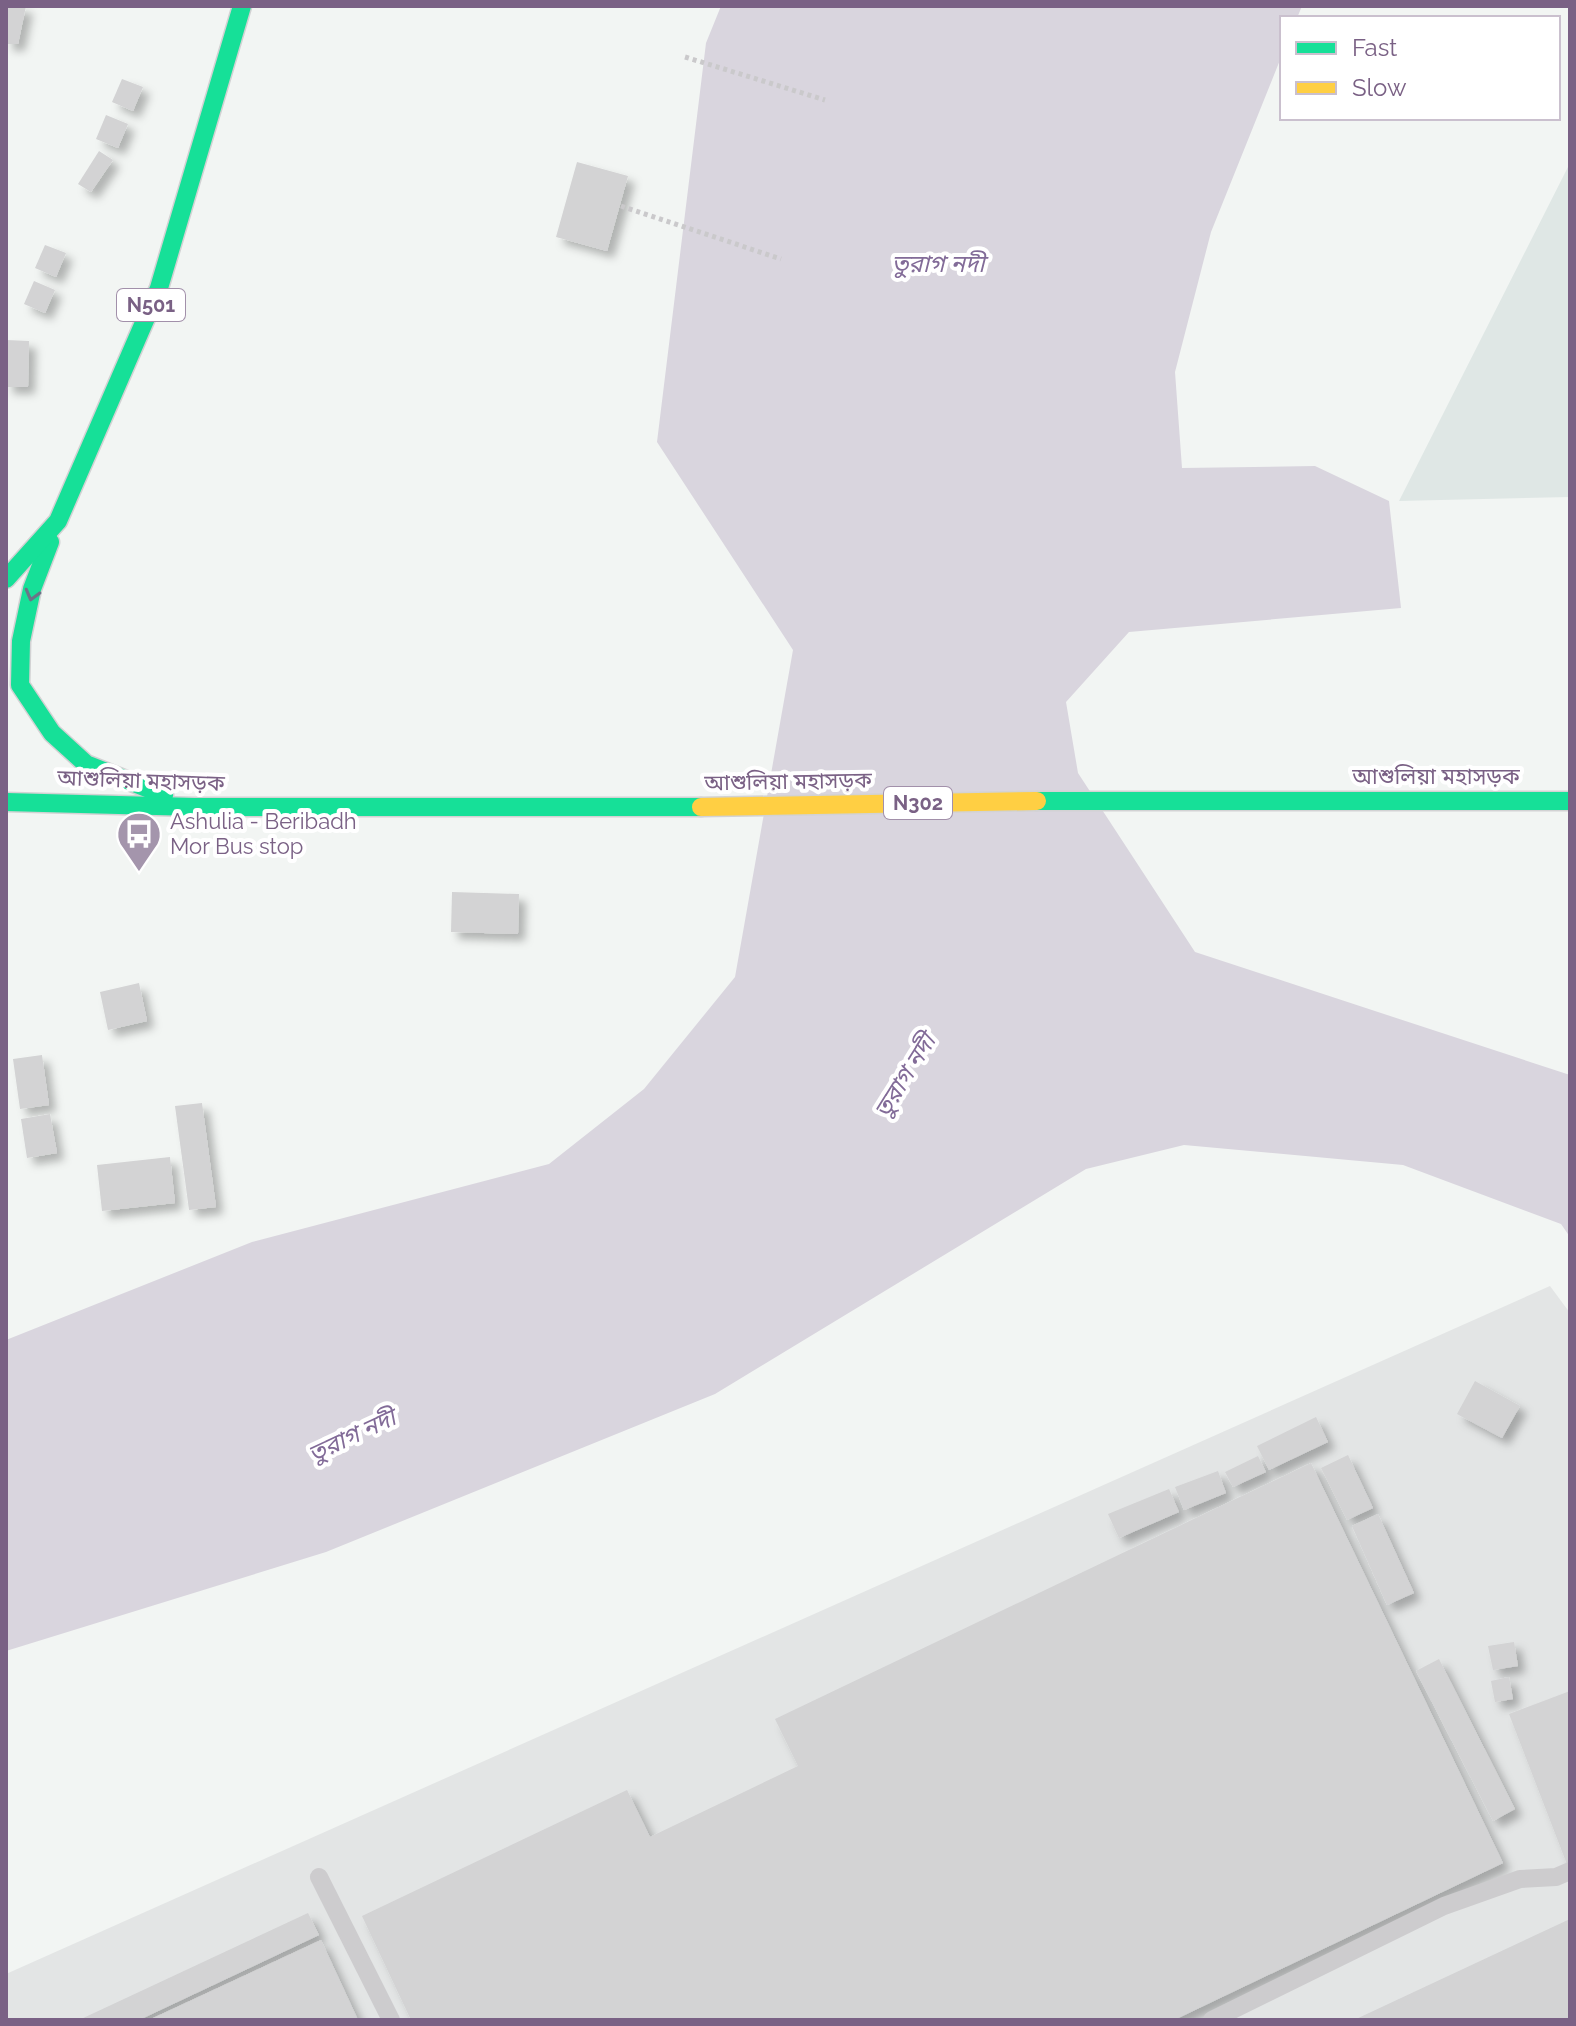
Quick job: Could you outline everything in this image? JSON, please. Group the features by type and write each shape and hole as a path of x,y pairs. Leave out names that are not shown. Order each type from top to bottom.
{"highway":[{"name":"N501","path":"6,579 58,521 159,288 242,6"},
{"path":"58,521 32,589 21,641 20,685 52,733 86,764 194,807"},
{"name":"আশুলিয়া মহাসড়ক","path":"6,802 194,807 691,807 1144,799 1570,801"}],"lane":[{"path":"1212,2020 1444,1906 1520,1879 1556,1877 1570,1871"},
{"path":"319,1877 391,2020"}],"path":[{"path":"685,57 825,100"},
{"path":"621,206 781,259"}],"shaded area":[{"path":"1570,163 1570,497 1399,501"},
{"path":"1550,1286 1570,1313 1570,2020 6,2020 6,1974"}],"water":[{"name":"তুরাগ নদী","path":"721,6 1302,6 1298,16 1280,16 1280,60 1211,232 1175,372 1182,468 1315,466 1389,501 1401,608 1129,632 1066,702 1078,773 1195,952 1570,1075 1570,1237 1561,1224 1403,1165 1184,1145 1086,1169 715,1394 326,1552 6,1651 6,1340 252,1242 549,1164 644,1089 735,977 793,650 657,442 706,43"}],"building":[{"path":"6,6 26,6 18,44 6,44"},
{"path":"122,79 143,87 133,111 112,102"},
{"path":"106,115 128,124 118,148 96,139"},
{"path":"99,151 113,160 91,192 78,184"},
{"path":"577,162 628,176 607,251 556,237"},
{"path":"45,245 66,253 56,277 35,268"},
{"path":"34,281 55,290 45,313 24,304"},
{"path":"6,340 29,341 28,387 6,387"},
{"path":"452,892 519,894 518,934 451,932"},
{"path":"139,983 147,1021 108,1030 100,992"},
{"path":"42,1055 49,1105 20,1109 13,1059"},
{"path":"202,1103 216,1207 189,1210 175,1106"},
{"path":"50,1114 57,1153 27,1158 21,1119"},
{"path":"170,1157 175,1203 102,1211 97,1165"},
{"path":"1475,1381 1520,1406 1502,1438 1457,1414"},
{"path":"1316,1417 1328,1442 1269,1470 1257,1446"},
{"path":"1348,1455 1373,1508 1347,1520 1321,1468"},
{"path":"1258,1456 1266,1472 1233,1487 1225,1472"},
{"path":"1311,1463 1503,1863 1174,2020 411,2020 362,1916 627,1790 650,1837 798,1766 775,1719"},
{"path":"1218,1471 1226,1493 1184,1510 1175,1487"},
{"path":"1169,1489 1179,1512 1119,1538 1108,1514"},
{"path":"1378,1514 1414,1593 1387,1605 1352,1526"},
{"path":"1514,1642 1518,1666 1493,1670 1488,1646"},
{"path":"1439,1659 1515,1809 1493,1821 1416,1671"},
{"path":"1509,1677 1513,1699 1495,1702 1491,1681"},
{"path":"1570,1691 1570,1872 1509,1714"},
{"path":"308,1913 319,1935 139,2020 79,2020"},
{"path":"1570,1919 1570,2020 1354,2020"},
{"path":"321,1940 358,2020 149,2020"}],"traffic: fast":[{"path":"6,579 58,521 159,288 242,6"},
{"path":"50,542 32,589 21,641 20,685 52,733 86,764 164,795"},
{"path":"1037,801 1570,801"},
{"path":"6,802 194,807 701,807"}],"traffic: slow":[{"path":"701,807 1037,801"}],"place":[{"name":"Ashulia - Beribadh Mor Bus stop","path":"139,873"}]}
